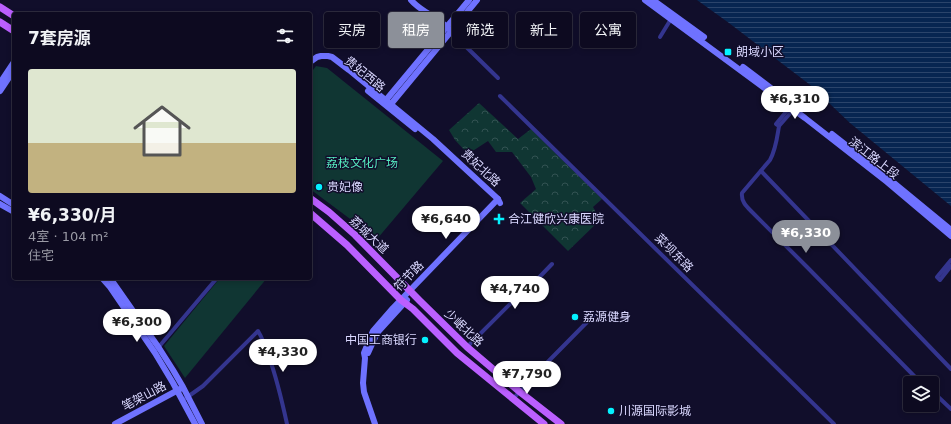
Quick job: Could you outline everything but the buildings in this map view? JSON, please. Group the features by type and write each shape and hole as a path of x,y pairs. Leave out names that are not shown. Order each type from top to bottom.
{"main road":[{"path":"411,0 416,6 449,29"},
{"path":"449,29 469,0"},
{"path":"388,103 449,29 477,0"},
{"name":"滨江路上段","path":"645,0 672,17 888,178 951,230"},
{"name":"滨江路上段","path":"653,0 672,17"},
{"path":"0,7 12,15"},
{"path":"0,22 12,29"},
{"name":"贵妃西路","path":"312,61 317,57 325,55 330,56 388,103"},
{"name":"贵妃西路","path":"312,66 319,60 329,60 388,103"},
{"path":"0,83 12,65"},
{"path":"0,91 12,73"},
{"name":"贵妃北路","path":"388,103 498,202"},
{"name":"滨江路上段","path":"792,107 887,182 951,236"},
{"path":"0,196 12,203"},
{"name":"荔城大道","path":"312,199 355,235 412,292"},
{"name":"符节路","path":"375,424 364,392 364,353 373,330 412,292 498,202"},
{"path":"0,204 12,211"},
{"path":"312,213 321,206"},
{"path":"321,222 329,212"},
{"name":"荔城大道","path":"312,215 348,245 403,301"},
{"path":"388,286 397,277"},
{"path":"104,280 157,350"},
{"path":"111,280 157,350 202,424"},
{"name":"少岷北路","path":"412,292 467,347 520,392 561,424"},
{"name":"少岷北路","path":"403,301 457,353 544,424"},
{"name":"笔架山路","path":"115,424 181,389"},
{"path":"186,398 195,424"}],"street":[{"path":"660,37 672,17"},
{"path":"449,29 498,78"},
{"name":"菜坝东路","path":"500,96 834,424"},
{"path":"792,107 778,125 773,156 742,193 745,205 914,376"},
{"path":"761,171 951,369"},
{"path":"951,260 939,279 951,266"},
{"path":"467,347 552,264"},
{"path":"157,350 215,280"},
{"path":"513,399 593,316"},
{"path":"186,398 203,386 258,331 272,366 287,424"},
{"path":"939,398 951,409"}],"green space":[{"name":"荔枝文化广场","path":"316,66 327,68 443,161 377,239 312,190 312,71"},
{"path":"479,103 518,139 531,129 602,199 593,207 600,220 568,251 520,203 536,189 531,177 512,152 496,152 488,141 468,154 455,140 449,130"},
{"path":"218,280 265,280 185,378 164,346"}],"water":[{"path":"697,0 951,0 951,206 850,123 809,84"}],"place":[{"name":"朗域小区","path":"728,52"},
{"name":"贵妃像","path":"319,187"},
{"name":"合江健欣兴康医院","path":"499,219"},
{"name":"荔源健身","path":"575,317"},
{"name":"中国工商银行","path":"425,340"},
{"name":"川源国际影城","path":"611,411"}]}
